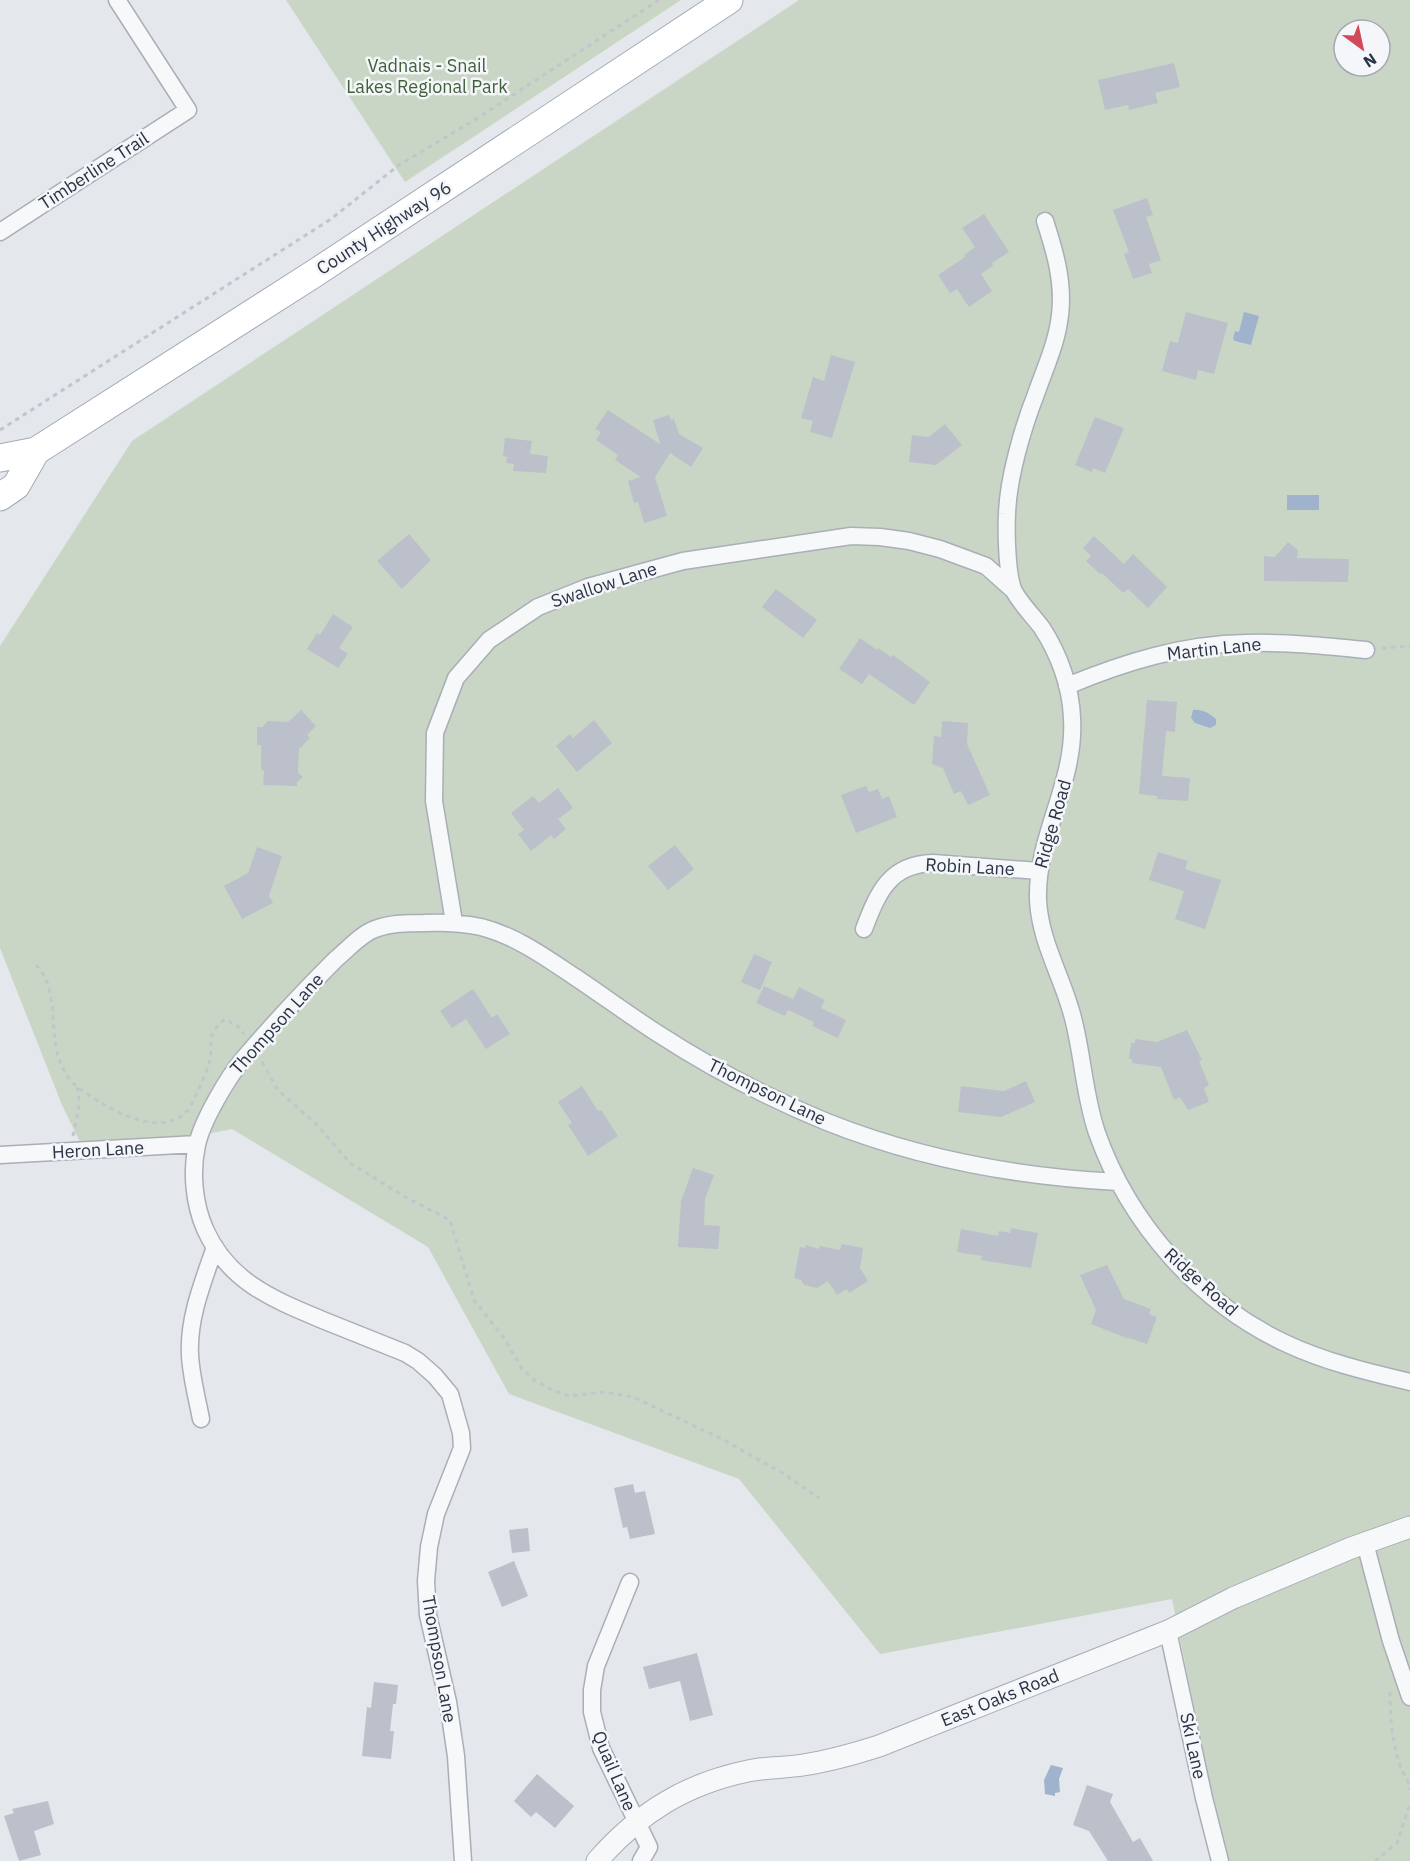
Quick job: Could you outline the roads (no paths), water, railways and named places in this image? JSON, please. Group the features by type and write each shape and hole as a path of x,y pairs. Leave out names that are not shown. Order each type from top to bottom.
{"main road":[{"name":"County Highway 96","path":"0,458 36,451 312,275 729,0"},
{"name":"County Highway 96","path":"0,497 16,486 36,451"}],"street":[{"name":"Timberline Trail","path":"0,232 188,110 117,0"},
{"name":"Ridge Road","path":"1045,221 1059,266 1060,316 1055,344 1034,398 1010,481 1007,550 1013,590 1044,631 1056,653 1067,686 1072,716 1072,744 1068,772 1048,830 1039,871 1038,901 1042,929 1073,1018 1085,1092 1097,1133 1118,1182 1154,1236 1186,1273 1216,1300 1249,1323 1284,1343 1321,1358 1410,1382"},
{"name":"Swallow Lane","path":"454,922 434,801 435,733 456,678 489,640 538,607 588,587 683,561 851,536 909,541 939,549 986,566 1013,590"},
{"name":"Martin Lane","path":"1067,686 1121,665 1194,647 1244,642 1365,650"},
{"name":"Robin Lane","path":"864,929 871,910 888,879 903,868 933,863 1039,871"},
{"name":"Thompson Lane","path":"463,1861 456,1756 448,1702 428,1615 426,1581 429,1547 436,1514 462,1448 461,1433 450,1394 427,1369 405,1353 274,1300 250,1286 232,1270 215,1247 205,1230 198,1209 195,1175 197,1144 207,1119 233,1071 296,1000 353,944 372,929 399,923 454,922 484,928 530,947 657,1033 712,1067 770,1097 829,1122 885,1142 961,1162 1063,1179 1118,1182"},
{"name":"Heron Lane","path":"0,1155 197,1144"},
{"path":"201,1419 190,1356 191,1333 199,1295 215,1247"},
{"name":"East Oaks Road","path":"597,1861 635,1822 658,1806 688,1790 717,1779 750,1771 812,1764 842,1758 879,1746 1168,1631 1233,1598 1365,1543 1410,1527"},
{"path":"1365,1543 1390,1641 1410,1698"},
{"name":"Quail Lane","path":"630,1582 596,1666 592,1690 592,1712 601,1748 649,1848 641,1861"},
{"name":"Ski Lane","path":"1168,1631 1220,1861"}],"water":[{"path":"1244,312 1259,316 1251,345 1233,339 1235,331 1239,332"},
{"path":"1287,495 1319,495 1319,510 1287,510"},
{"path":"1193,710 1211,715 1216,719 1216,725 1210,728 1195,723 1191,718"},
{"path":"1051,1765 1063,1768 1059,1779 1060,1792 1055,1793 1055,1796 1045,1794 1044,1780"}],"park label":[{"name":"Vadnais - Snail Lakes Regional Park","path":"427,76"}]}
